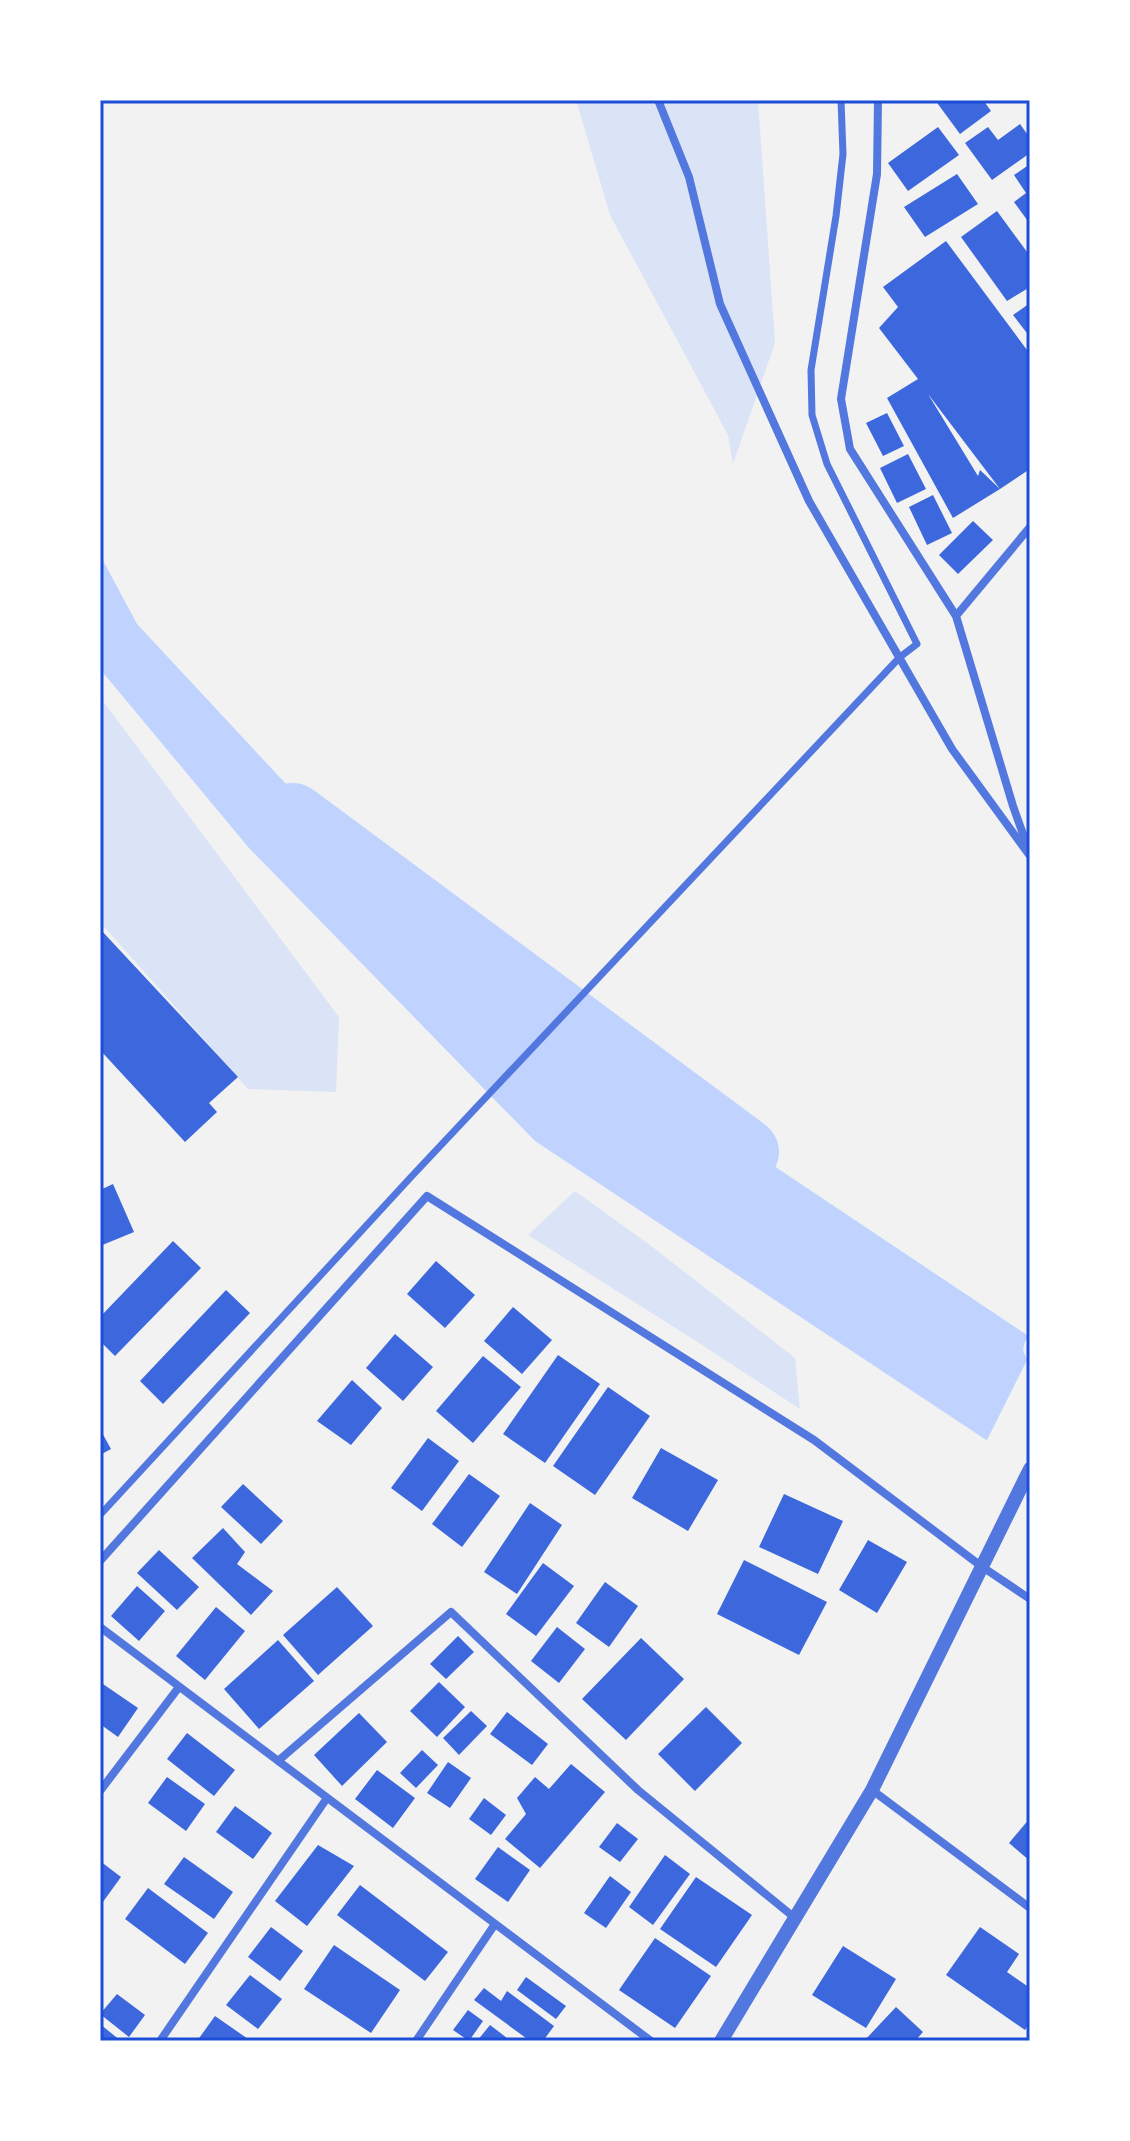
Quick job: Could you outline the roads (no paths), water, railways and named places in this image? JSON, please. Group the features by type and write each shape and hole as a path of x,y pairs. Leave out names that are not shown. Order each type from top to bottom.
{"street":[{"path":"658,100 689,177 720,304 809,501 952,749 1030,854"},
{"path":"100,1515 411,1177 900,657 917,644 827,464 812,415 811,370 843,154 841,100"},
{"path":"878,100 877,174 841,399 850,449 956,616 1030,854"},
{"path":"956,616 1030,527"},
{"path":"100,1561 427,1196 814,1440 981,1566 1030,1599"},
{"path":"721,2041 872,1790 1030,1469"},
{"path":"278,1761 451,1612 638,1790 795,1918"},
{"path":"100,1627 651,2041"},
{"path":"100,1791 179,1687"},
{"path":"872,1790 1030,1908"},
{"path":"160,2041 327,1798"},
{"path":"416,2041 495,1924"}],"water":[{"path":"100,555 137,624 367,871 669,1096 1030,1337 1030,1469 535,1141 249,848 100,669"}],"waterway":[{"path":"293,817 745,1152"}]}
